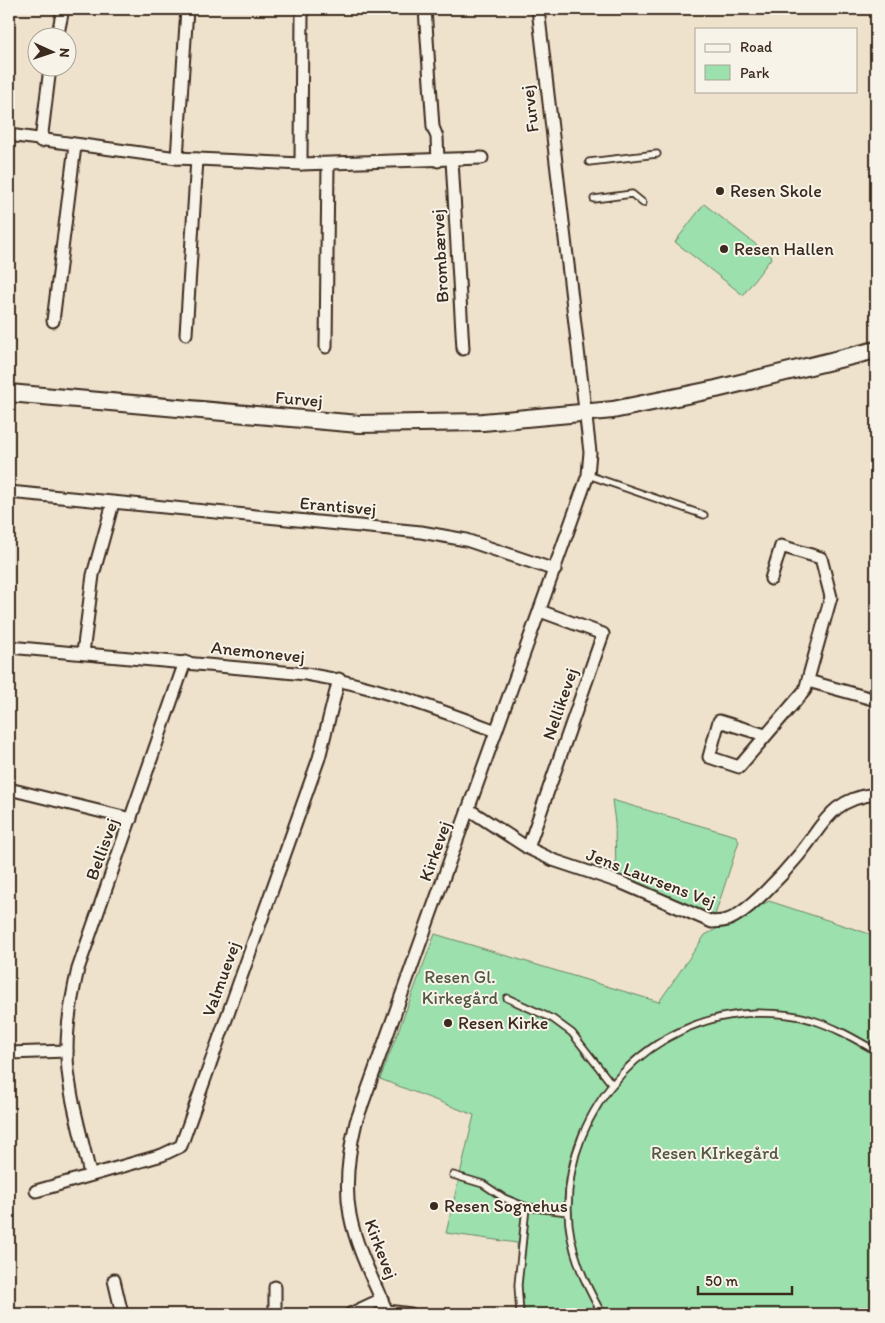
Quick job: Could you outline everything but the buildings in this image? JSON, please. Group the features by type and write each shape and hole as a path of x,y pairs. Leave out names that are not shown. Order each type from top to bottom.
{"main road":[{"name":"Furvej","path":"9,393 359,424 483,422 586,414 716,389 876,350"}],"street":[{"path":"59,28 63,9"},
{"path":"177,158 187,9"},
{"path":"301,164 302,9"},
{"path":"425,9 433,128 437,137 438,161"},
{"name":"Furvej","path":"538,9 586,414"},
{"path":"41,141 49,78"},
{"path":"9,135 75,146 197,159 328,164 482,158"},
{"path":"53,321 75,146"},
{"path":"186,334 197,159"},
{"name":"Brombærvej","path":"452,160 463,350"},
{"path":"326,347 328,164"},
{"name":"Kirkevej","path":"411,1314 388,1313 358,1248 351,1226 346,1182 350,1146 356,1122 588,475 590,452 586,414"},
{"name":"Erantisvej","path":"9,492 421,532 466,540 555,570"},
{"path":"83,653 92,575 113,503"},
{"path":"765,735 719,722 709,757 739,767 805,690 831,597 821,558 781,546 771,579"},
{"name":"Nellikevej","path":"528,848 603,634 540,610"},
{"name":"Anemonevej","path":"9,646 306,674 339,679 382,690 496,731"},
{"name":"Bellisvej","path":"90,1174 74,1100 67,1051 70,1006 78,969 132,819 185,662"},
{"name":"Valmuevej","path":"36,1191 90,1174 162,1155 181,1146 319,758 339,679"},
{"path":"808,681 876,700"},
{"path":"9,789 132,819"},
{"name":"Jens Laursens Vej","path":"468,809 528,848 553,860 622,883 712,922 728,920 739,914 771,886 799,855 820,825 836,809 852,799 876,794"},
{"path":"9,1053 67,1051"},
{"path":"114,1280 122,1314"},
{"path":"275,1287 275,1314"},
{"name":"Kirkevej","path":"350,1314 382,1299"}],"lane":[{"path":"589,162 657,154"},
{"path":"594,199 632,194 643,203"},
{"path":"588,475 704,515"},
{"path":"507,998 553,1019 572,1033 612,1084"},
{"path":"602,1314 585,1284 577,1261 568,1212 570,1178 578,1144 592,1112 612,1084 637,1057 668,1036 701,1022 738,1014 774,1013 810,1019 845,1032 876,1051"},
{"path":"453,1175 483,1184 504,1198 526,1207 568,1212"},
{"path":"520,1314 518,1284 526,1207"}],"green space":[{"name":"Resen Hallen","path":"704,204 772,257 743,295 675,242"},
{"path":"612,800 736,836 739,841 715,915 616,877 615,823"},
{"name":"Resen KIrkegård","path":"769,901 876,936 876,1314 520,1314 517,1243 446,1233 474,1115 380,1079 435,934 659,1002 705,935"}],"place":[{"name":"Resen Skole","path":"720,191"},
{"name":"Resen Hallen","path":"724,249"},
{"name":"Resen Kirke","path":"448,1023"},
{"name":"Resen Sognehus","path":"434,1206"}],"park label":[{"name":"Resen Gl. Kirkegård","path":"460,988"}]}
